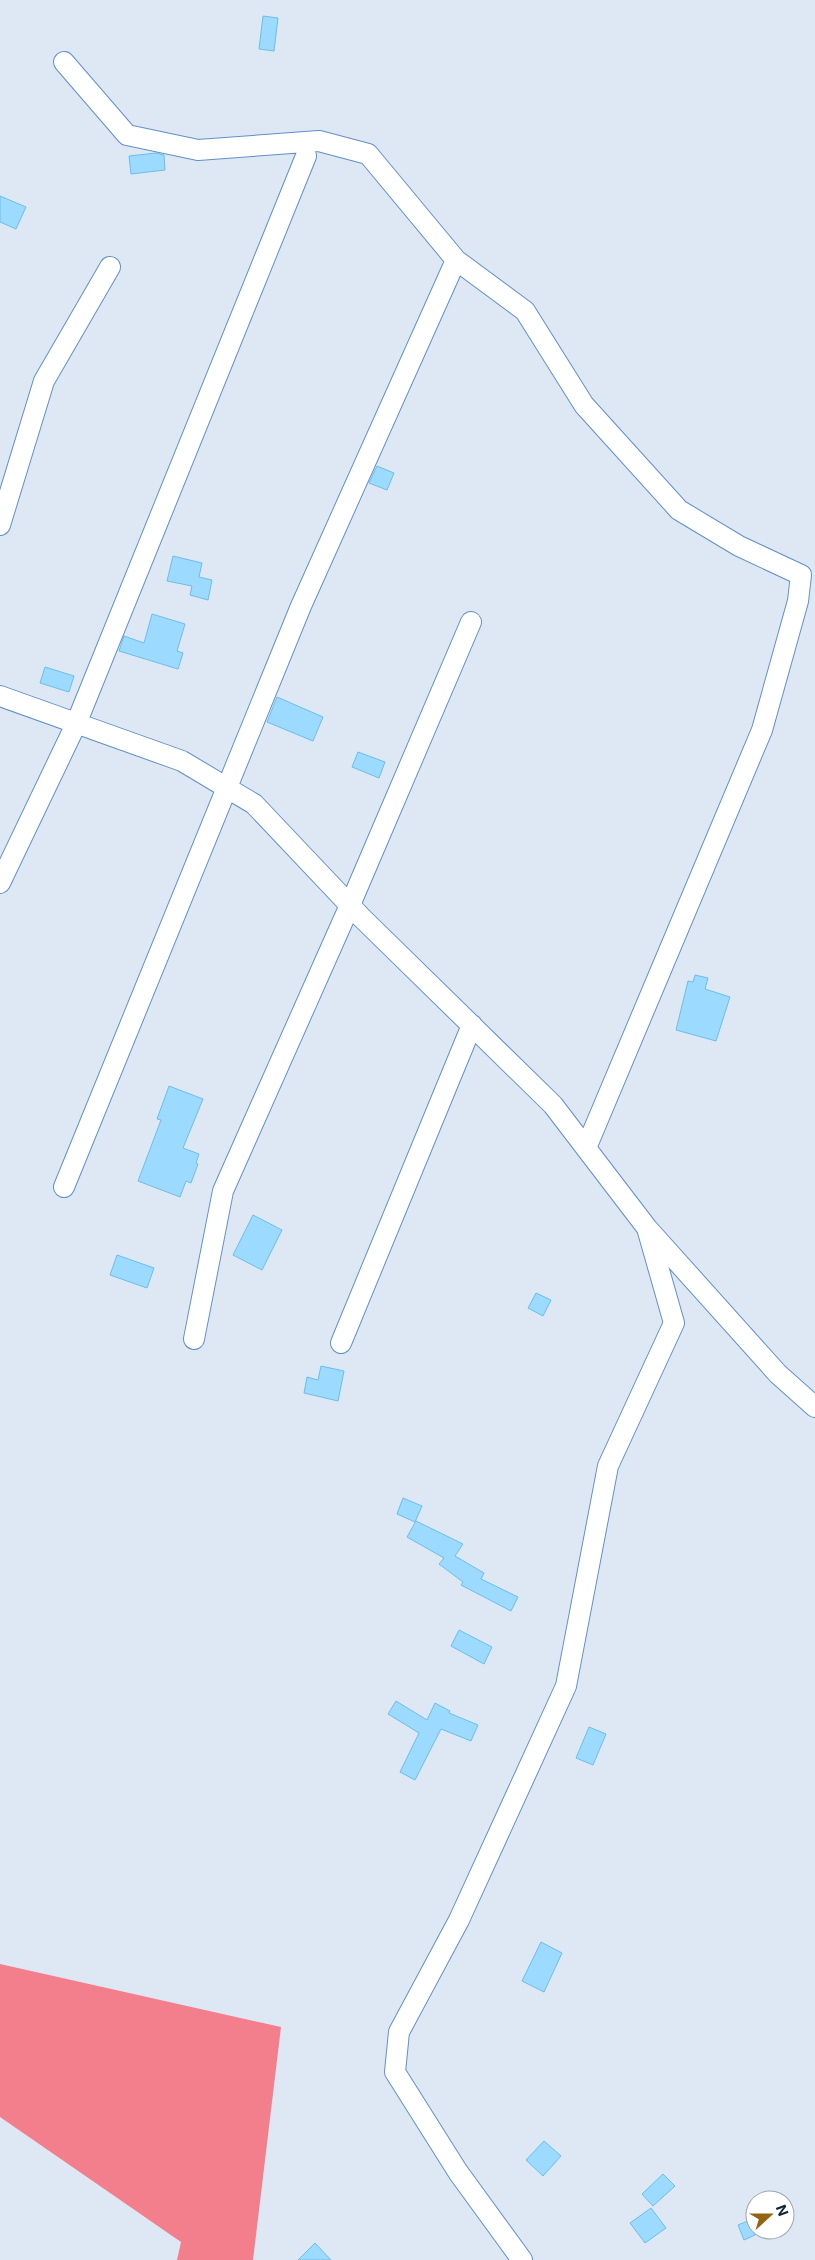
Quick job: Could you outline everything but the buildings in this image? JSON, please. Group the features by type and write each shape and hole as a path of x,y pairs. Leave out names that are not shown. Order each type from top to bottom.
{"street":[{"path":"64,62 127,135 198,150 319,141 368,154 456,260 525,311 584,405 679,510 739,546 801,575 798,601 762,730 586,1148"},
{"path":"0,883 76,724 306,156"},
{"path":"64,1187 167,939 301,606 456,260"},
{"path":"0,525 44,381 110,267"},
{"path":"194,1339 224,1191 350,905 471,622"},
{"path":"0,696 182,761 254,804 350,905 553,1105 647,1228 778,1374 815,1407"},
{"path":"341,1342 472,1025"},
{"path":"522,2260 458,2172 395,2072 399,2032 459,1920 566,1686 608,1466 674,1322 647,1228"}],"shaded area":[{"path":"0,1964 281,2027 253,2260 177,2260 181,2242 0,2117"}]}
